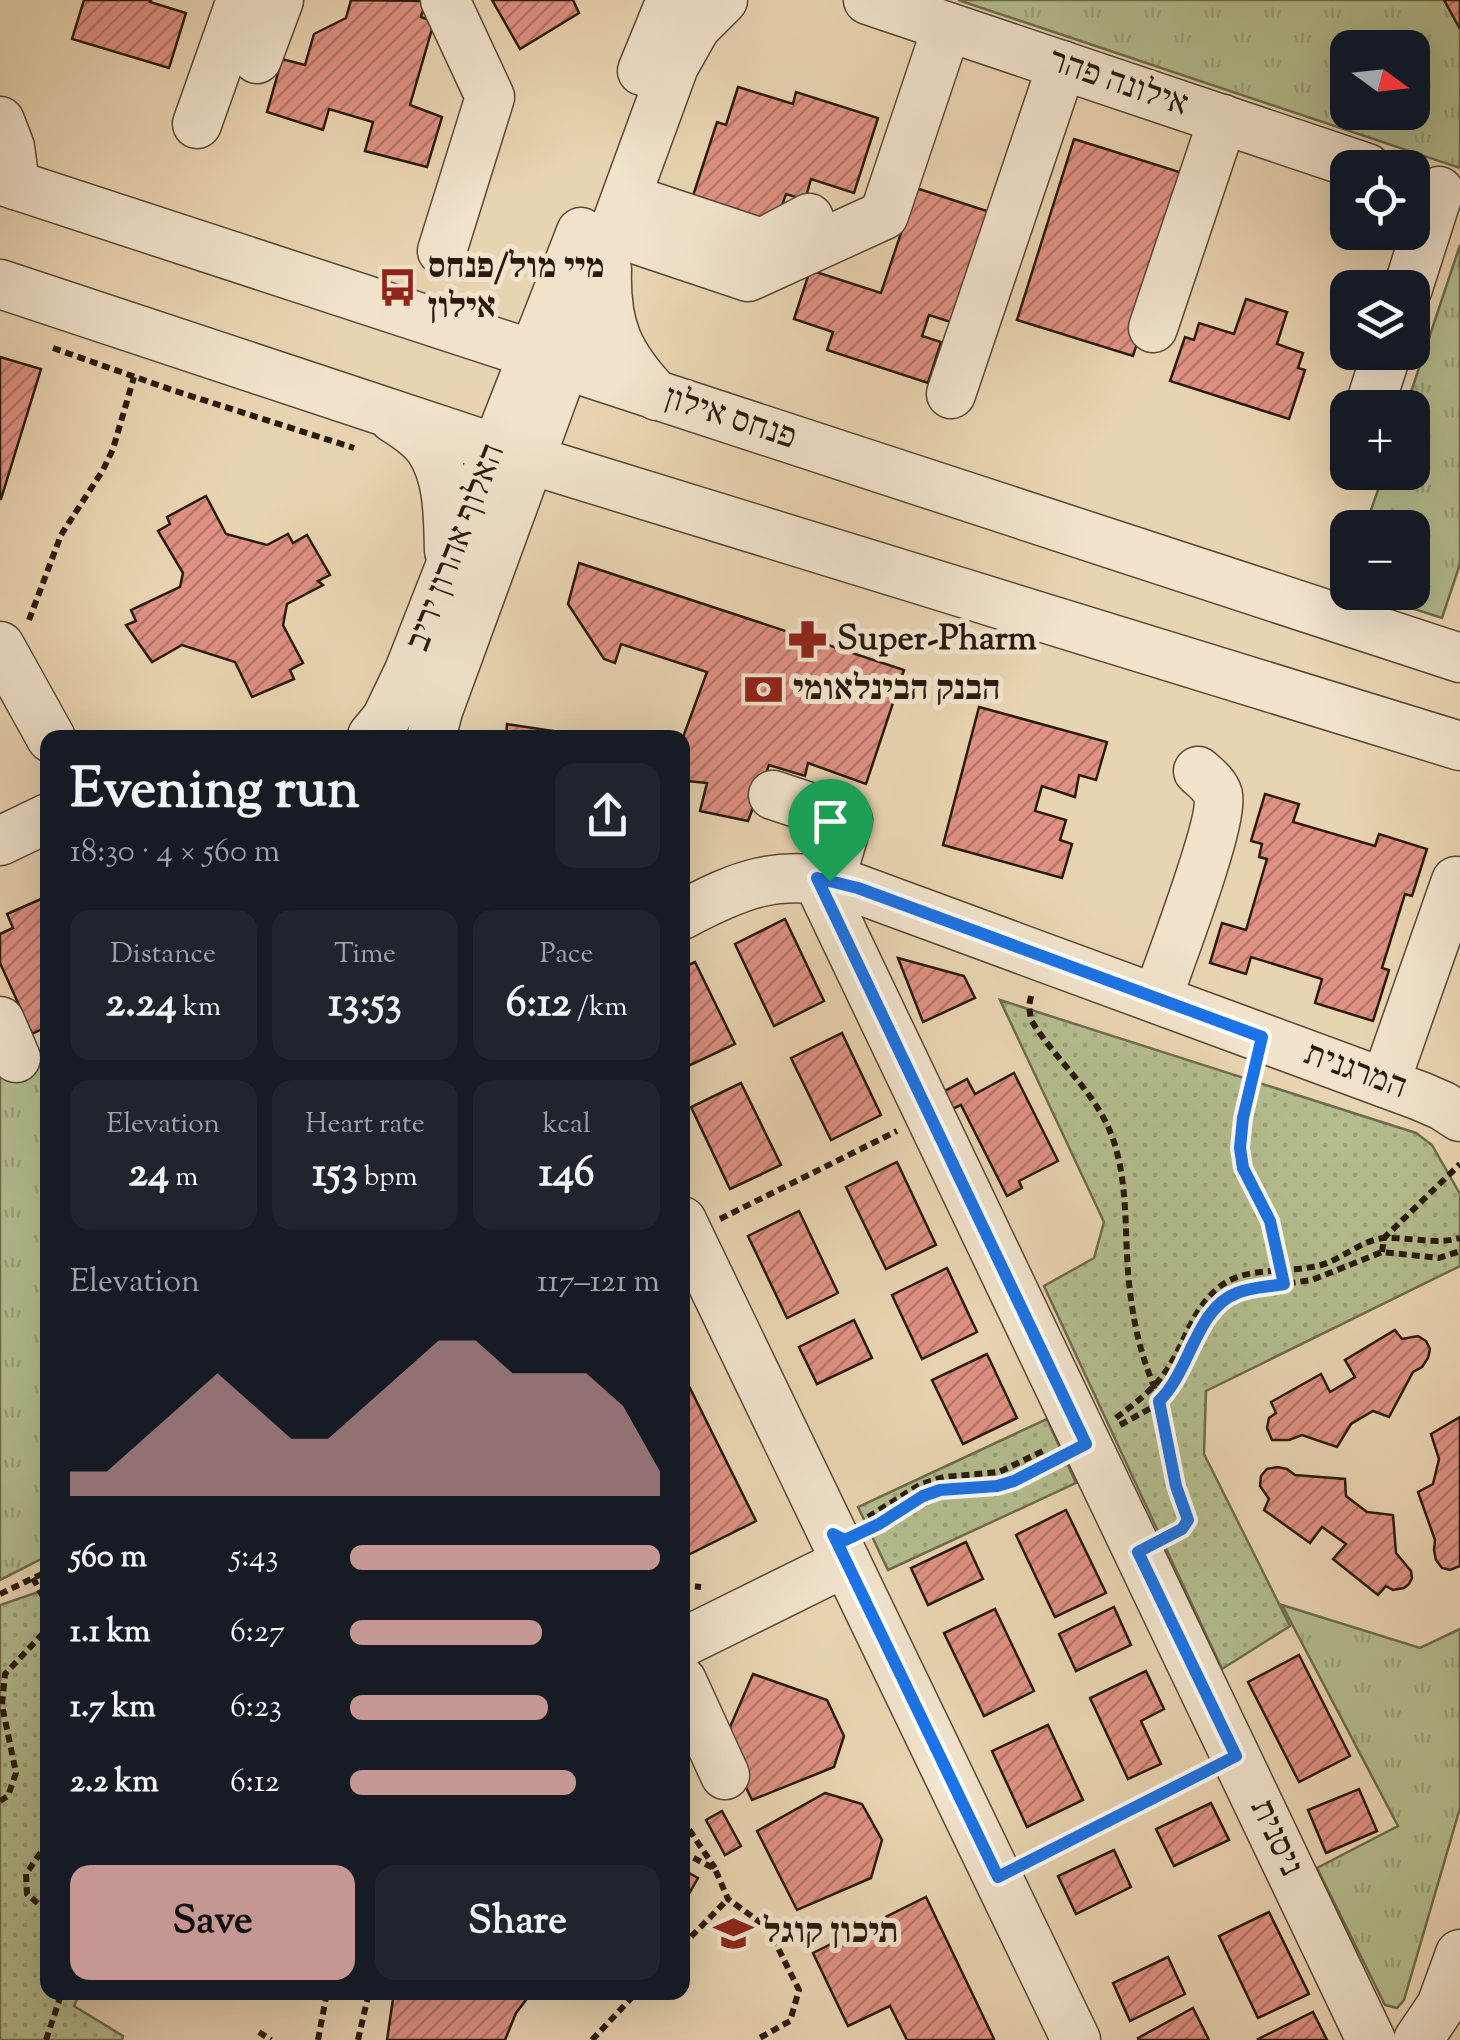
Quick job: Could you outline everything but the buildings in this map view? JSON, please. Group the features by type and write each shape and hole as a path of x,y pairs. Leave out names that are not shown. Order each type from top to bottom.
{"street":[{"path":"197,124 241,0"},
{"path":"257,59 279,0"},
{"path":"442,252 490,98 446,0"},
{"path":"657,396 633,370 617,342 608,310 604,236 671,0"},
{"path":"548,360 679,55 696,27 723,0"},
{"name":"אילונה פהר","path":"868,0 1330,155"},
{"path":"604,236 748,277 884,214 947,26"},
{"path":"951,394 1062,65"},
{"path":"1153,328 1223,119"},
{"path":"0,121 10,147 7,182"},
{"name":"פנחס אילון","path":"7,182 1460,658"},
{"path":"1413,270 1437,191"},
{"path":"430,321 466,321 517,307 539,293 604,236 762,243 834,204"},
{"path":"0,284 376,432 513,455 1460,746"},
{"name":"האלוף אהרון יריב","path":"382,730 449,568 513,455 548,360"},
{"path":"376,432 410,430 429,448 445,490 449,568"},
{"name":"האלוף אהרון יריב","path":"433,730 499,546 513,455"},
{"path":"499,546 534,515 568,499 633,492"},
{"path":"6,657 46,730"},
{"path":"1157,999 1218,809 1218,795 1198,772"},
{"path":"773,795 848,820 824,880"},
{"path":"0,841 40,822"},
{"name":"המרגנית","path":"690,911 720,894 776,878 824,880 858,888 1432,1100 1460,1117"},
{"name":"ניסנית","path":"824,880 930,1115 1370,2040"},
{"path":"1385,1083 1456,881"},
{"path":"690,1241 998,1877 1064,2036"},
{"path":"690,1638 840,1548"},
{"path":"690,1698 725,1775"},
{"path":"1418,2040 1441,2006 1460,1954"}],"path":[{"path":"50,347 134,377 376,432"},
{"path":"6,657 61,535 103,470 134,377"},
{"path":"1039,955 1029,1006 1031,1020 1091,1100 1111,1134 1120,1164 1134,1318 1188,1520 1182,1529 1138,1552"},
{"path":"1262,1037 1240,1148 1243,1168 1270,1221 1284,1284"},
{"path":"690,1229 930,1115"},
{"path":"1382,1252 1384,1238 1460,1164"},
{"path":"840,1548 845,1540 923,1496 940,1490 1014,1481 1153,1407 1169,1392 1204,1322 1232,1294 1323,1277 1382,1252 1439,1258 1460,1251"},
{"path":"0,1594 40,1575"},
{"path":"33,1578 40,1591"},
{"path":"0,1801 8,1796 16,1773 2,1705 2,1674 40,1636"},
{"path":"998,1877 1236,1756"},
{"path":"690,1831 716,1868 728,1899 768,1928 799,1990 790,2021 756,2040"},
{"path":"40,1854 26,1874 27,1894 40,1905"},
{"path":"690,1856 716,1868"},
{"path":"690,1938 728,1899"},
{"path":"46,2040 59,2000"},
{"path":"318,2040 326,2000"},
{"path":"358,2040 366,2000"},
{"path":"592,2040 630,2000"},
{"path":"258,2032 271,2040"}],"green space":[{"path":"958,0 1460,0 1460,168 1430,158 1430,150 1406,150 1346,130 1430,130 1430,30 1330,30 1330,124"},
{"path":"1460,245 1460,564 1442,618 1417,610 1430,610 1430,510 1371,510 1378,490 1430,490 1430,390 1412,390 1418,370 1430,370 1430,335"},
{"path":"1000,1000 1416,1133 1432,1145 1460,1194 1460,1266 1206,1391 1204,1454 1290,1626 1222,1669 1044,1286 1094,1258 1104,1222"},
{"path":"40,1059 40,1560 0,1580 0,1077"},
{"path":"1047,1419 1076,1483 888,1570 858,1507"},
{"path":"40,1591 40,2000 77,2000 74,2006 123,2036 122,2040 0,2040 0,1605"},
{"path":"1282,1605 1420,1648 1460,1629 1460,1808 1404,2000 1397,2008 1385,2005 1317,1868 1398,1826"}],"place":[{"name":"מיי מול/פנחס אילון","path":"398,288"},
{"name":"Super-Pharm","path":"807,640"},
{"name":"הבנק הבינלאומי","path":"763,690"},
{"name":"תיכון קוגל","path":"733,1933"}],"route":[{"path":"817,878 830,881 1262,1037 1240,1148 1250,1186 1270,1221 1284,1284 1232,1294 1218,1306 1204,1322 1169,1392 1159,1401 1176,1486 1188,1520 1182,1529 1138,1552 1236,1756 998,1877 833,1534 845,1540 940,1490 1014,1481 1086,1444 817,878"}]}
